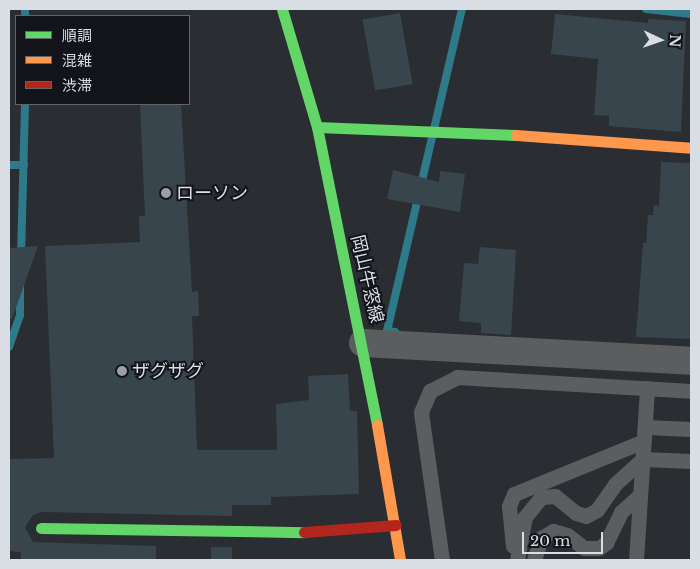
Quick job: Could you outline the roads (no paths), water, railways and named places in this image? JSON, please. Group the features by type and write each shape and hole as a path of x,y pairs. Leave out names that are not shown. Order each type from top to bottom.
{"street":[{"name":"岡山牛窓線","path":"282,9 317,127 363,343 396,525 400,560"},
{"path":"317,127 441,130 691,148"},
{"path":"363,343 691,361"},
{"path":"41,528 334,533 396,525"}],"lane":[{"path":"442,560 421,412 430,391 457,377 691,391"},
{"path":"636,560 647,388"},
{"path":"516,560 509,506 514,494 645,434 691,429"},
{"path":"516,560 522,524 535,502 555,496 576,513 586,516 598,510 615,484 643,459 691,462"},
{"path":"534,560 541,538 553,531 567,535 584,548 599,548 606,543 621,512 640,495"}],"waterway":[{"path":"25,9 25,15"},
{"path":"395,332 387,331 462,9"},
{"path":"646,9 691,14"},
{"path":"21,257 25,105"},
{"path":"9,165 24,165"},
{"path":"9,347 20,315 20,286"}],"place":[{"name":"ローソン","path":"166,193"},
{"name":"ザグザグ","path":"122,371"}]}
